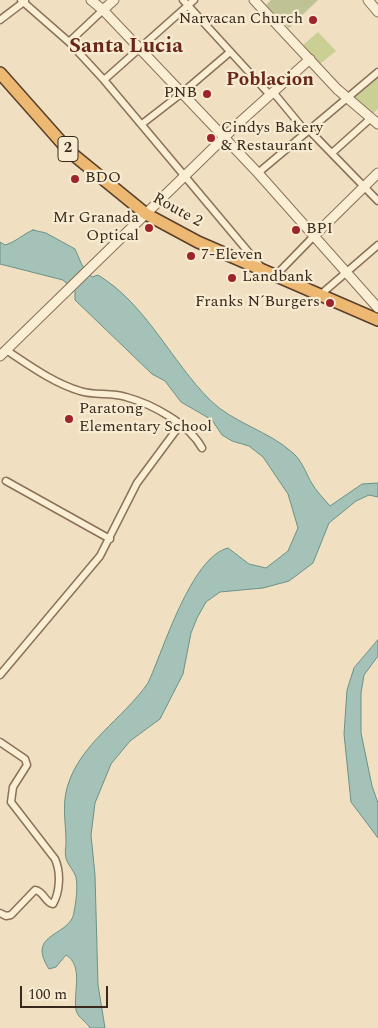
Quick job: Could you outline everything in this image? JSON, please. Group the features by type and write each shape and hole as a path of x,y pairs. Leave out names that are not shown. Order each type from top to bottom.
{"highway":[{"name":"Route 2","path":"0,73 70,152 146,214 198,242 378,320"}],"street":[{"path":"91,0 103,10 258,173 378,308"},
{"path":"69,42 114,0"},
{"path":"183,0 230,52 332,153 378,202"},
{"path":"104,80 194,0"},
{"path":"254,0 347,97 376,118 332,153"},
{"path":"368,0 378,12"},
{"path":"0,20 24,1 69,42 142,124 264,270"},
{"path":"142,124 230,52"},
{"path":"202,448 180,424 154,408 127,397 88,393 69,387 3,353 69,287 310,59"},
{"path":"258,173 378,72"},
{"path":"276,276 378,173"},
{"path":"320,295 378,245"},
{"path":"0,675 88,572 110,539 137,483 180,424"},
{"path":"6,481 110,539"},
{"path":"0,742 26,759 27,764 12,792 11,802 55,859 59,870 58,889 53,904 48,902 39,891 35,890 11,914 6,916 0,913"}],"green space":[{"path":"271,0 318,0 289,28 266,5"},
{"path":"318,32 336,51 320,64 302,46"},
{"path":"378,75 378,109 371,115 350,97"}],"water":[{"path":"33,230 46,233 75,249 82,265 92,277 98,275 130,301 210,400 229,415 283,445 296,456 313,485 330,506 362,484 378,483 378,497 369,495 356,501 329,523 313,563 289,581 263,588 220,592 206,602 191,633 183,674 160,719 130,741 111,764 95,803 91,835 95,875 98,985 105,1028 90,1028 77,1013 75,1003 77,980 75,966 71,960 66,955 56,967 49,969 43,957 42,948 46,941 71,920 75,908 77,881 66,856 64,808 67,788 73,772 91,745 148,683 180,607 190,586 202,568 215,555 228,548 249,564 266,568 288,551 298,528 288,494 263,457 249,446 232,441 222,435 212,420 181,402 165,381 152,374 75,300 75,291 63,280 0,264 0,242 5,245 9,244"},
{"path":"378,640 378,656 364,675 361,693 361,733 372,786 378,803 378,838 351,802 344,734 347,690 354,668"}],"place":[{"name":"Narvacan Church","path":"313,20"},
{"name":"PNB","path":"207,94"},
{"name":"Cindys Bakery & Restaurant","path":"211,138"},
{"name":"BDO","path":"75,179"},
{"name":"Mr Granada Optical","path":"149,228"},
{"name":"BPI","path":"296,230"},
{"name":"7-Eleven","path":"191,256"},
{"name":"Landbank","path":"232,278"},
{"name":"Franks N´Burgers","path":"330,303"},
{"name":"Paratong Elementary School","path":"69,419"}],"district":[{"name":"Santa Lucia","path":"126,48"},
{"name":"Poblacion","path":"270,81"}]}
